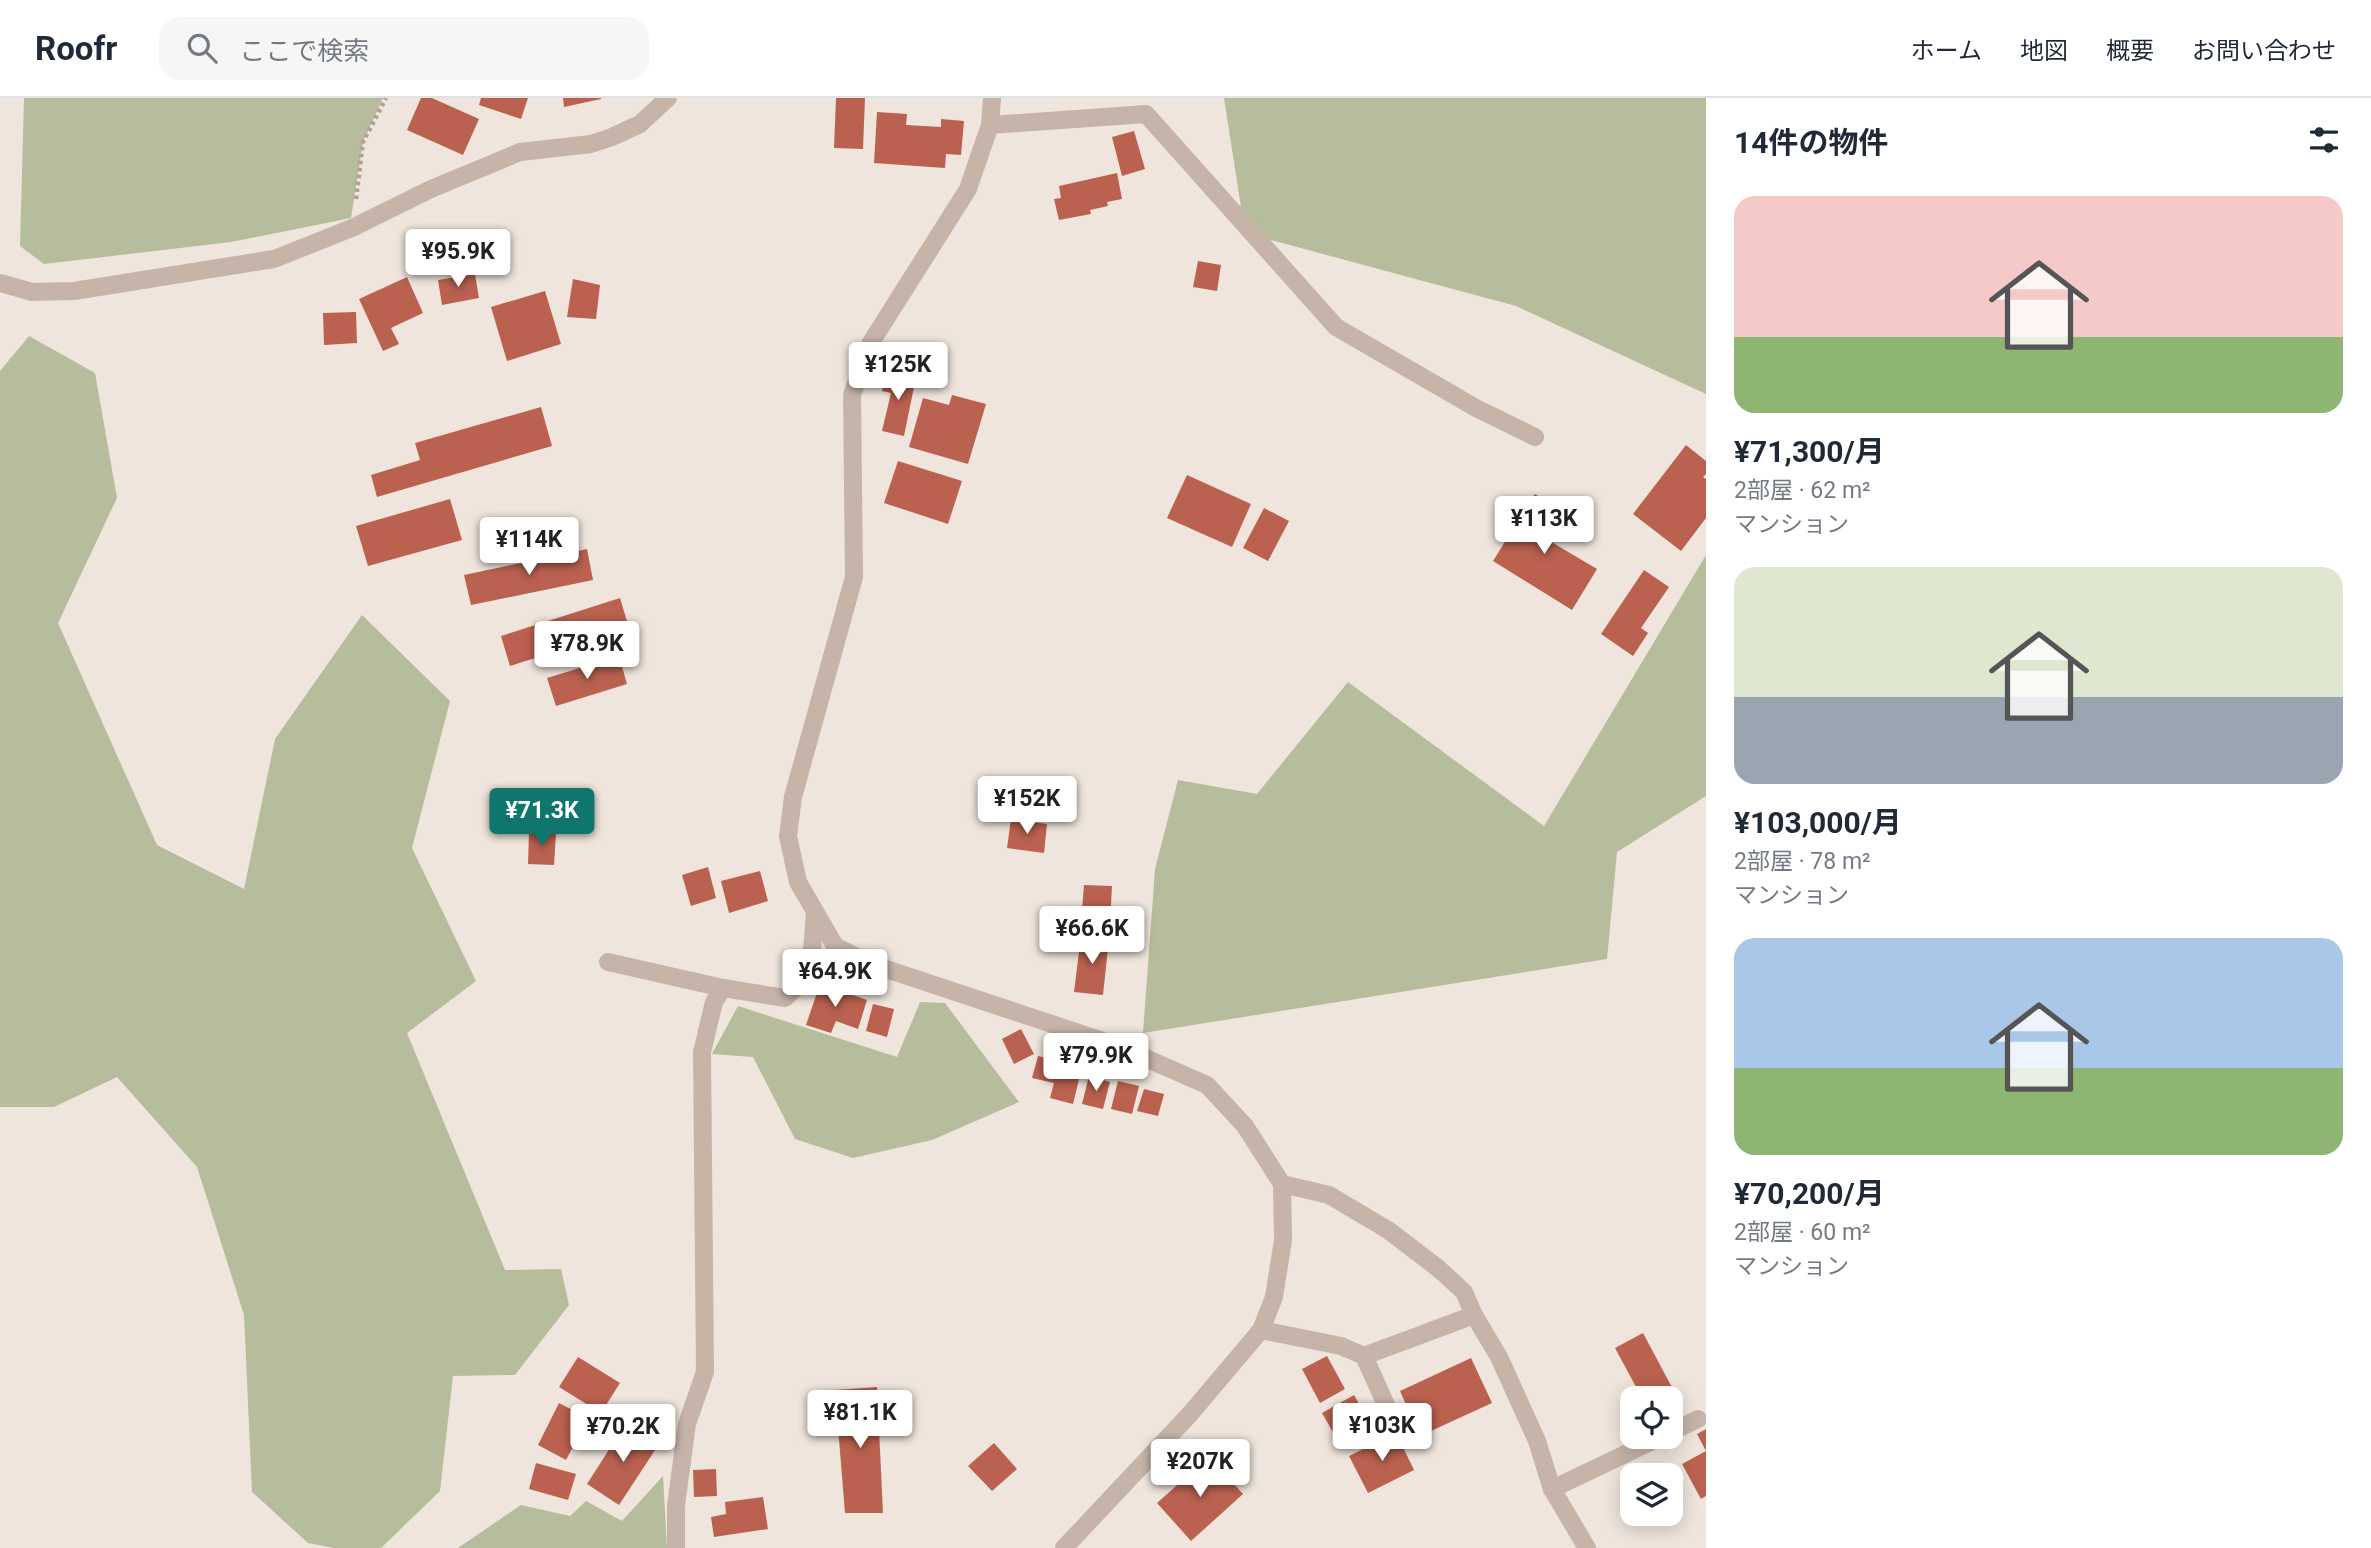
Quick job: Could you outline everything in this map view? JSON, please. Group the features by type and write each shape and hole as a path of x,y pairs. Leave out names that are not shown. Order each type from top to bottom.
{"street":[{"path":"0,283 32,292 74,290 274,259 352,228 431,189 520,152 591,144 612,137 640,124 668,98"},
{"path":"992,98 990,125 968,188 870,344 852,396 854,577 793,797 788,836 798,882 835,946 871,964 1118,1046 1207,1085 1245,1126 1282,1184 1283,1240 1273,1297 1261,1330 1190,1414 1064,1548"},
{"path":"990,125 1146,114 1336,327 1476,408 1535,437"},
{"path":"608,962 723,988 785,998 810,975 815,913"},
{"path":"676,1548 676,1505 687,1424 705,1372 702,1052 714,1002 723,988"},
{"path":"1282,1184 1329,1195 1388,1230 1464,1292 1499,1357 1537,1440 1552,1489 1587,1548"},
{"path":"1364,1356 1474,1315"},
{"path":"1261,1330 1341,1346 1364,1356 1387,1407"},
{"path":"1683,1426 1698,1419"},
{"path":"1552,1489 1636,1449"}],"path":[{"path":"352,228 363,142 386,98"}],"green space":[{"path":"24,98 383,98 363,142 351,218 231,242 44,264 20,246"},
{"path":"1224,98 1706,98 1706,394 1516,306 1245,233"},
{"path":"29,336 95,373 117,498 58,623 157,845 244,889 275,739 362,615 450,701 412,848 476,981 407,1033 505,1270 561,1269 569,1305 515,1375 453,1376 440,1491 381,1548 334,1548 308,1543 252,1492 244,1315 197,1167 117,1077 54,1107 0,1107 0,371"},
{"path":"1706,555 1706,796 1617,852 1607,959 1143,1033 1155,869 1178,780 1257,794 1348,682 1544,826"},
{"path":"920,1002 945,1003 1019,1102 932,1140 853,1158 795,1139 753,1057 712,1054 738,1006 897,1057"},
{"path":"663,1476 667,1548 458,1548 521,1505 570,1516 586,1501 622,1521"}],"building":[{"path":"421,98 432,98 479,119 463,155 407,130"},
{"path":"481,98 528,98 521,119 479,105"},
{"path":"563,98 601,98 601,99 564,107"},
{"path":"836,98 865,98 863,149 834,148"},
{"path":"877,112 907,114 906,125 941,127 941,119 964,121 961,155 946,154 945,168 874,163"},
{"path":"1134,131 1145,169 1122,176 1112,137"},
{"path":"1117,173 1122,199 1090,210 1091,214 1059,220 1054,199 1061,198 1059,186"},
{"path":"1198,261 1221,265 1217,291 1193,287"},
{"path":"475,274 479,298 442,305 438,280"},
{"path":"407,277 423,313 391,328 399,344 383,351 359,299"},
{"path":"573,279 600,285 596,319 567,317"},
{"path":"545,291 561,344 507,361 491,307"},
{"path":"356,312 357,343 324,345 323,313"},
{"path":"886,371 916,377 904,436 882,431 891,393 882,391"},
{"path":"952,395 986,404 968,464 909,447 923,398 949,405"},
{"path":"541,407 552,446 377,497 371,475 420,460 415,443"},
{"path":"1686,445 1706,461 1706,474 1703,477 1706,479 1706,518 1681,551 1633,514"},
{"path":"898,461 962,481 948,524 884,503"},
{"path":"1187,475 1251,504 1232,547 1167,518"},
{"path":"1535,494 1565,513 1548,540 1597,569 1572,610 1493,561"},
{"path":"450,499 462,540 368,566 356,526"},
{"path":"1264,508 1289,521 1268,561 1243,548"},
{"path":"587,549 593,580 471,605 464,575"},
{"path":"1644,570 1669,587 1641,628 1648,633 1633,656 1601,634"},
{"path":"620,598 629,628 510,666 501,636"},
{"path":"619,656 627,684 556,706 547,678"},
{"path":"1011,819 1047,824 1044,853 1007,848"},
{"path":"529,832 556,833 554,865 528,864"},
{"path":"708,867 716,898 691,906 682,875"},
{"path":"760,871 768,901 729,913 721,881"},
{"path":"1084,885 1112,886 1110,923 1081,921"},
{"path":"1081,936 1109,939 1103,995 1074,992"},
{"path":"820,984 867,1000 858,1029 836,1021 831,1033 806,1025"},
{"path":"873,1004 894,1009 887,1037 866,1031"},
{"path":"1021,1029 1034,1054 1014,1064 1002,1039"},
{"path":"1038,1056 1082,1067 1073,1104 1050,1098 1054,1083 1032,1078"},
{"path":"1089,1076 1110,1082 1103,1109 1082,1104"},
{"path":"1118,1081 1139,1086 1132,1114 1111,1109"},
{"path":"1144,1089 1164,1094 1158,1116 1137,1111"},
{"path":"1643,1333 1671,1386 1636,1386 1615,1348"},
{"path":"1327,1356 1345,1389 1320,1403 1302,1369"},
{"path":"578,1357 620,1383 601,1413 559,1387"},
{"path":"1471,1358 1492,1403 1420,1436 1400,1391"},
{"path":"877,1387 883,1513 845,1513 835,1390"},
{"path":"1354,1395 1374,1430 1342,1448 1322,1413"},
{"path":"559,1403 588,1418 566,1460 538,1445"},
{"path":"626,1423 659,1444 619,1505 587,1484"},
{"path":"1706,1429 1706,1451 1697,1434"},
{"path":"1396,1433 1414,1470 1368,1493 1349,1456"},
{"path":"994,1443 1017,1469 992,1491 968,1466"},
{"path":"1706,1451 1706,1496 1701,1499 1683,1463"},
{"path":"1209,1457 1243,1494 1191,1541 1157,1503"},
{"path":"536,1463 576,1474 568,1500 529,1489"},
{"path":"716,1469 717,1496 694,1497 693,1470"},
{"path":"763,1497 768,1529 714,1537 711,1517 726,1514 725,1502"}]}
